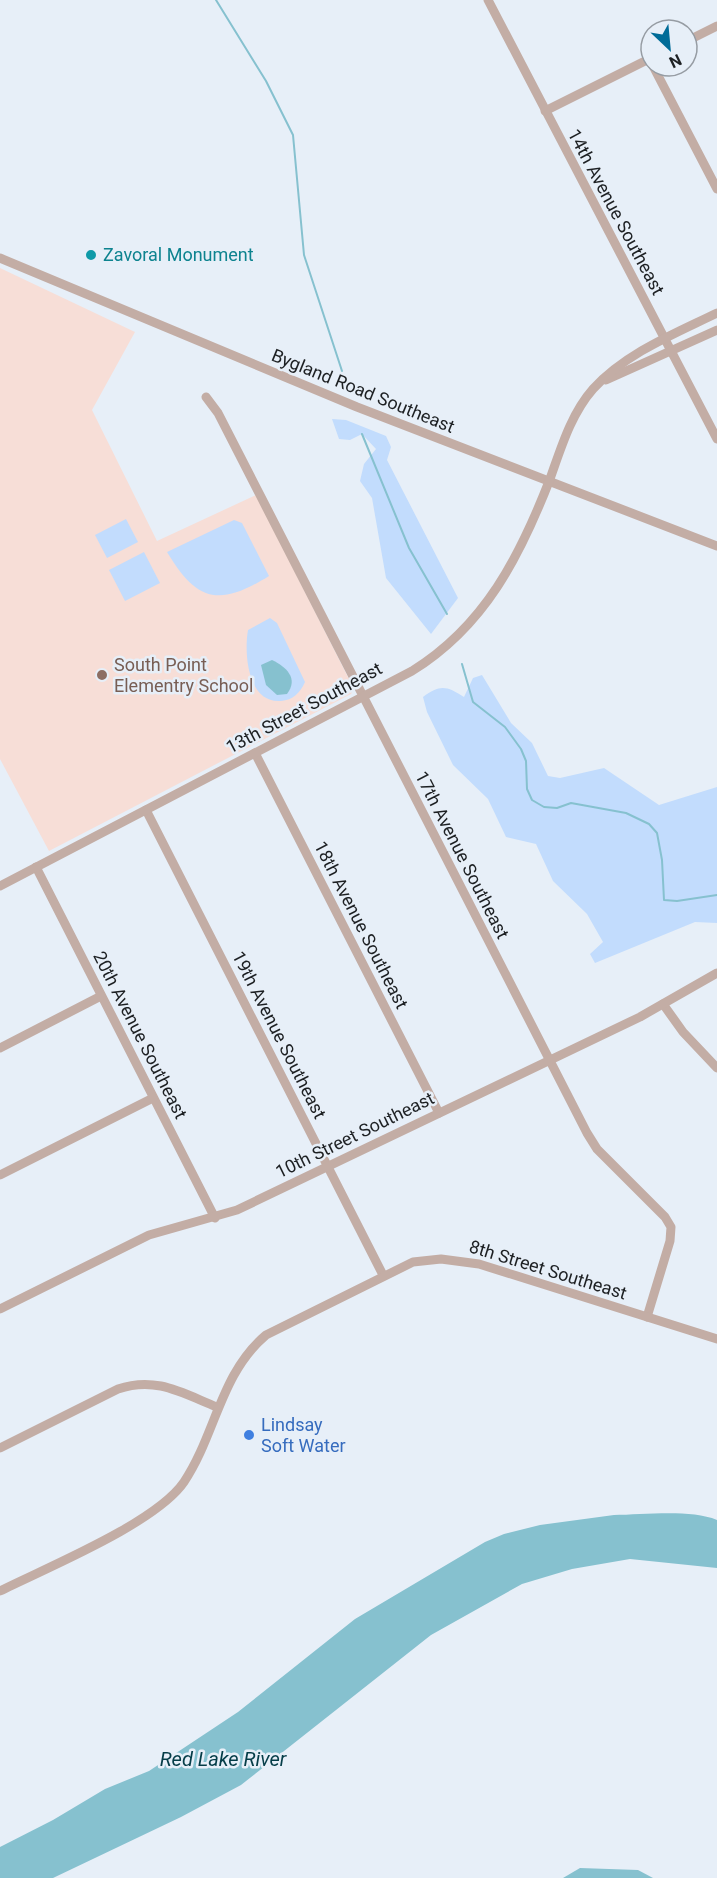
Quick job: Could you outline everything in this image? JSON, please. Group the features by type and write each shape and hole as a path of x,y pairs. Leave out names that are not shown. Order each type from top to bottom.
{"street":[{"name":"14th Avenue Southeast","path":"488,0 717,439"},
{"path":"699,35 717,26"},
{"path":"545,111 639,67"},
{"path":"660,78 717,189"},
{"name":"Bygland Road Southeast","path":"0,258 209,347 717,546"},
{"path":"594,388 614,369 665,339 717,313"},
{"path":"594,388 618,374 672,352 717,330"},
{"name":"13th Street Southeast","path":"0,886 428,661 471,623 508,573 576,414 594,388"},
{"name":"17th Avenue Southeast","path":"206,397 218,413 549,1060 597,1149 664,1216 671,1227 670,1241 647,1317"},
{"name":"18th Avenue Southeast","path":"255,753 439,1113"},
{"name":"19th Avenue Southeast","path":"146,810 382,1275"},
{"name":"20th Avenue Southeast","path":"36,867 215,1218"},
{"name":"10th Street Southeast","path":"0,1309 149,1235 215,1218 328,1167 663,1004 717,973"},
{"path":"0,1048 101,996"},
{"path":"663,1004 683,1032 717,1068"},
{"path":"0,1175 153,1098"},
{"name":"8th Street Southeast","path":"0,1591 137,1522 164,1504 193,1468 234,1371 253,1346 266,1335 382,1275 413,1262 460,1260 507,1272 717,1339"},
{"path":"0,1448 118,1389 135,1383 156,1384 217,1407"}],"shaded area":[{"path":"0,268 135,332 92,410 157,541 256,495 354,689 351,694 49,851 0,759"},
{"path":"332,419 346,420 386,436 391,447 387,460 458,598 431,634 386,578 372,498 360,481 364,464 376,449 362,434 350,440 339,439"},
{"path":"126,519 138,542 107,558 95,535"},
{"path":"234,520 242,523 269,576 251,586 223,595 199,590 178,569 167,552"},
{"path":"144,552 160,583 125,601 109,570"},
{"path":"270,618 277,623 305,682 296,695 281,701 270,700 261,694 250,675 248,663 248,630"},
{"path":"482,675 511,723 532,743 548,776 560,778 604,768 659,805 717,787 717,923 695,922 595,963 590,954 603,942 587,914 553,881 536,844 506,837 488,799 453,765 427,712 423,697 434,690 444,688 464,697 473,678"}],"water":[{"path":"272,660 282,666 291,678 292,683 287,694 277,695 266,685 261,665"},
{"name":"Red Lake River","path":"666,1513 694,1515 717,1520 717,1568 630,1559 572,1569 522,1584 431,1635 241,1785 181,1817 53,1878 0,1878 0,1847 53,1820 105,1789 149,1771 238,1712 355,1619 485,1542 504,1534 540,1525 614,1515"},
{"path":"580,1868 638,1870 653,1878 563,1878"}],"waterway":[{"path":"216,0 266,81 293,135 304,255 342,371"},
{"path":"362,434 409,548 447,614"},
{"path":"462,664 473,702 505,727 521,749 526,761 527,789 532,800 544,807 557,808 571,803 626,813 649,824 657,833 662,860 664,900 677,901 717,895"}],"place":[{"name":"Zavoral Monument","path":"91,255"},
{"name":"South Point Elementry School","path":"102,675"},
{"name":"Lindsay Soft Water","path":"249,1435"}]}
